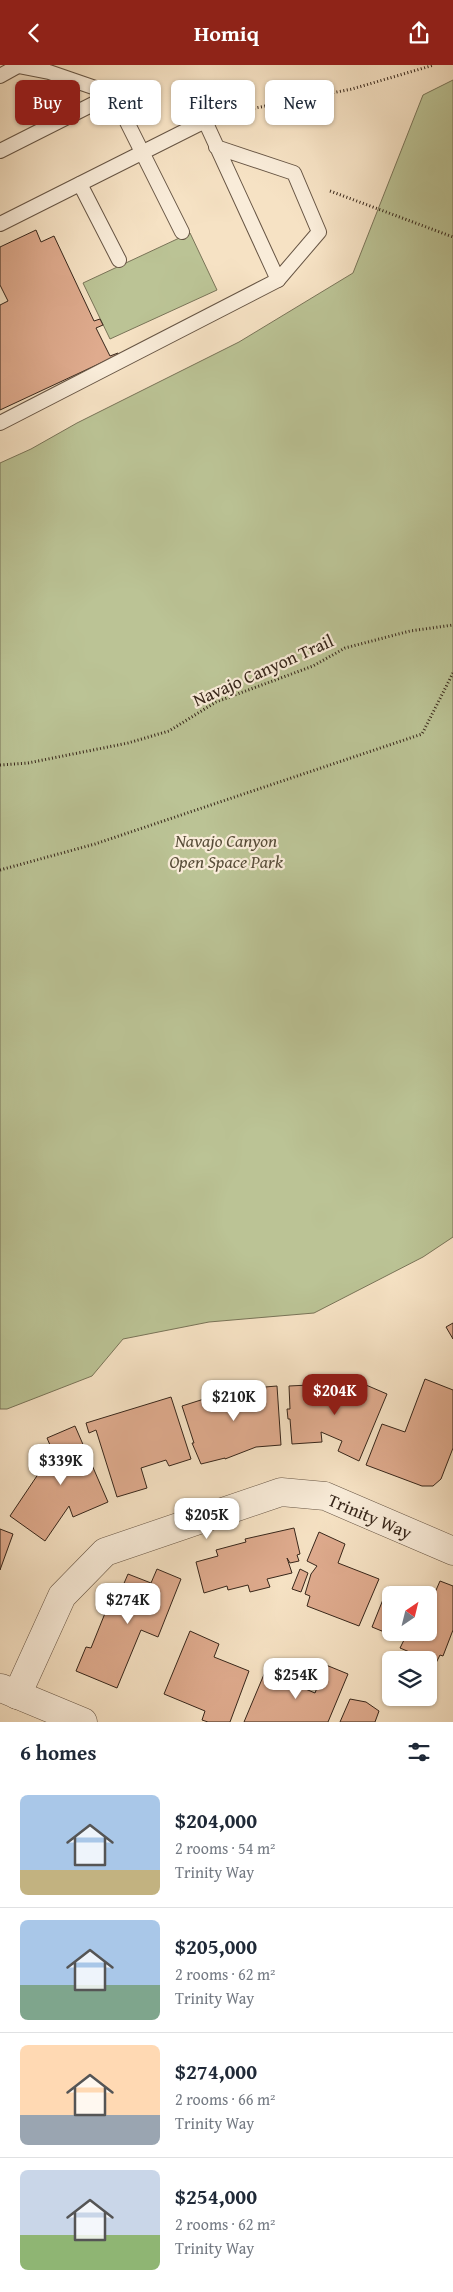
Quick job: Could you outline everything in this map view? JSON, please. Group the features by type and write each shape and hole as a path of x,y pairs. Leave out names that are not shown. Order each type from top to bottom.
{"street":[{"name":"Trinity Way","path":"8,1691 62,1596 105,1552 281,1492 325,1496 453,1549"},
{"path":"8,1691 83,1722"}],"lane":[{"path":"0,76 16,66 49,72 90,86"},
{"path":"0,151 90,106"},
{"path":"0,224 205,121 278,280"},
{"path":"129,125 182,232"},
{"path":"0,423 278,280 319,232 294,173 216,147"},
{"path":"80,184 119,260"}],"path":[{"path":"255,108 352,89 434,65"},
{"path":"330,191 453,237"},
{"name":"Navajo Canyon Trail","path":"0,765 28,763 128,743 168,731 216,702 312,666 345,648 410,631 453,625"},
{"path":"0,870 95,844 422,734 453,673"}],"green space":[{"name":"Navajo Canyon Open Space Park","path":"453,80 453,1237 423,1257 314,1313 209,1322 123,1339 92,1376 7,1409 0,1409 0,463 31,449 77,423 239,342 353,273 423,95"},
{"path":"190,233 217,290 110,339 83,283"}],"building":[{"path":"36,230 41,242 54,236 94,321 100,319 103,325 96,328 110,356 118,353 118,355 0,410 0,305 8,301 0,285 0,247"},
{"path":"453,1323 453,1339 446,1327"},
{"path":"425,1379 453,1390 453,1448 441,1479 433,1486 422,1486 366,1465 382,1424 405,1432"},
{"path":"331,1381 362,1394 366,1385 387,1394 359,1461 338,1451 342,1441 321,1432 322,1442 292,1444 290,1419 288,1419 287,1409 290,1409 289,1386 309,1385 309,1391 326,1390"},
{"path":"253,1384 253,1388 277,1386 281,1445 256,1447 225,1459 201,1464 192,1443 194,1443 182,1406 204,1399 205,1404 220,1399 217,1389 231,1385"},
{"path":"171,1397 191,1459 169,1466 166,1460 141,1468 147,1488 117,1497 96,1430 89,1433 86,1423"},
{"path":"75,1426 108,1502 73,1517 69,1506 45,1541 10,1516 53,1452 47,1438"},
{"path":"294,1528 300,1554 297,1555 299,1561 290,1563 287,1558 292,1573 267,1579 270,1587 250,1592 248,1585 228,1590 227,1586 204,1593 196,1562 218,1556 216,1550 246,1542 245,1539"},
{"path":"0,1529 13,1534 0,1570"},
{"path":"319,1532 345,1544 338,1563 379,1579 359,1626 307,1606 310,1596 305,1594 311,1574 317,1566 307,1561"},
{"path":"157,1569 181,1579 158,1637 141,1630 117,1688 76,1671 86,1647 91,1648 116,1586 122,1588 128,1574 151,1583"},
{"path":"300,1569 308,1573 301,1592 292,1589"},
{"path":"440,1581 453,1586 453,1630 443,1656 440,1655 437,1661 437,1651 407,1651 400,1648 404,1641 438,1641 438,1586"},
{"path":"382,1602 382,1631 372,1627"},
{"path":"190,1631 219,1644 214,1657 249,1671 230,1722 208,1722 202,1720 205,1711 164,1694"},
{"path":"326,1665 348,1674 328,1722 244,1722 265,1672 315,1693"},
{"path":"350,1699 366,1702 379,1711 375,1722 340,1722"}]}
